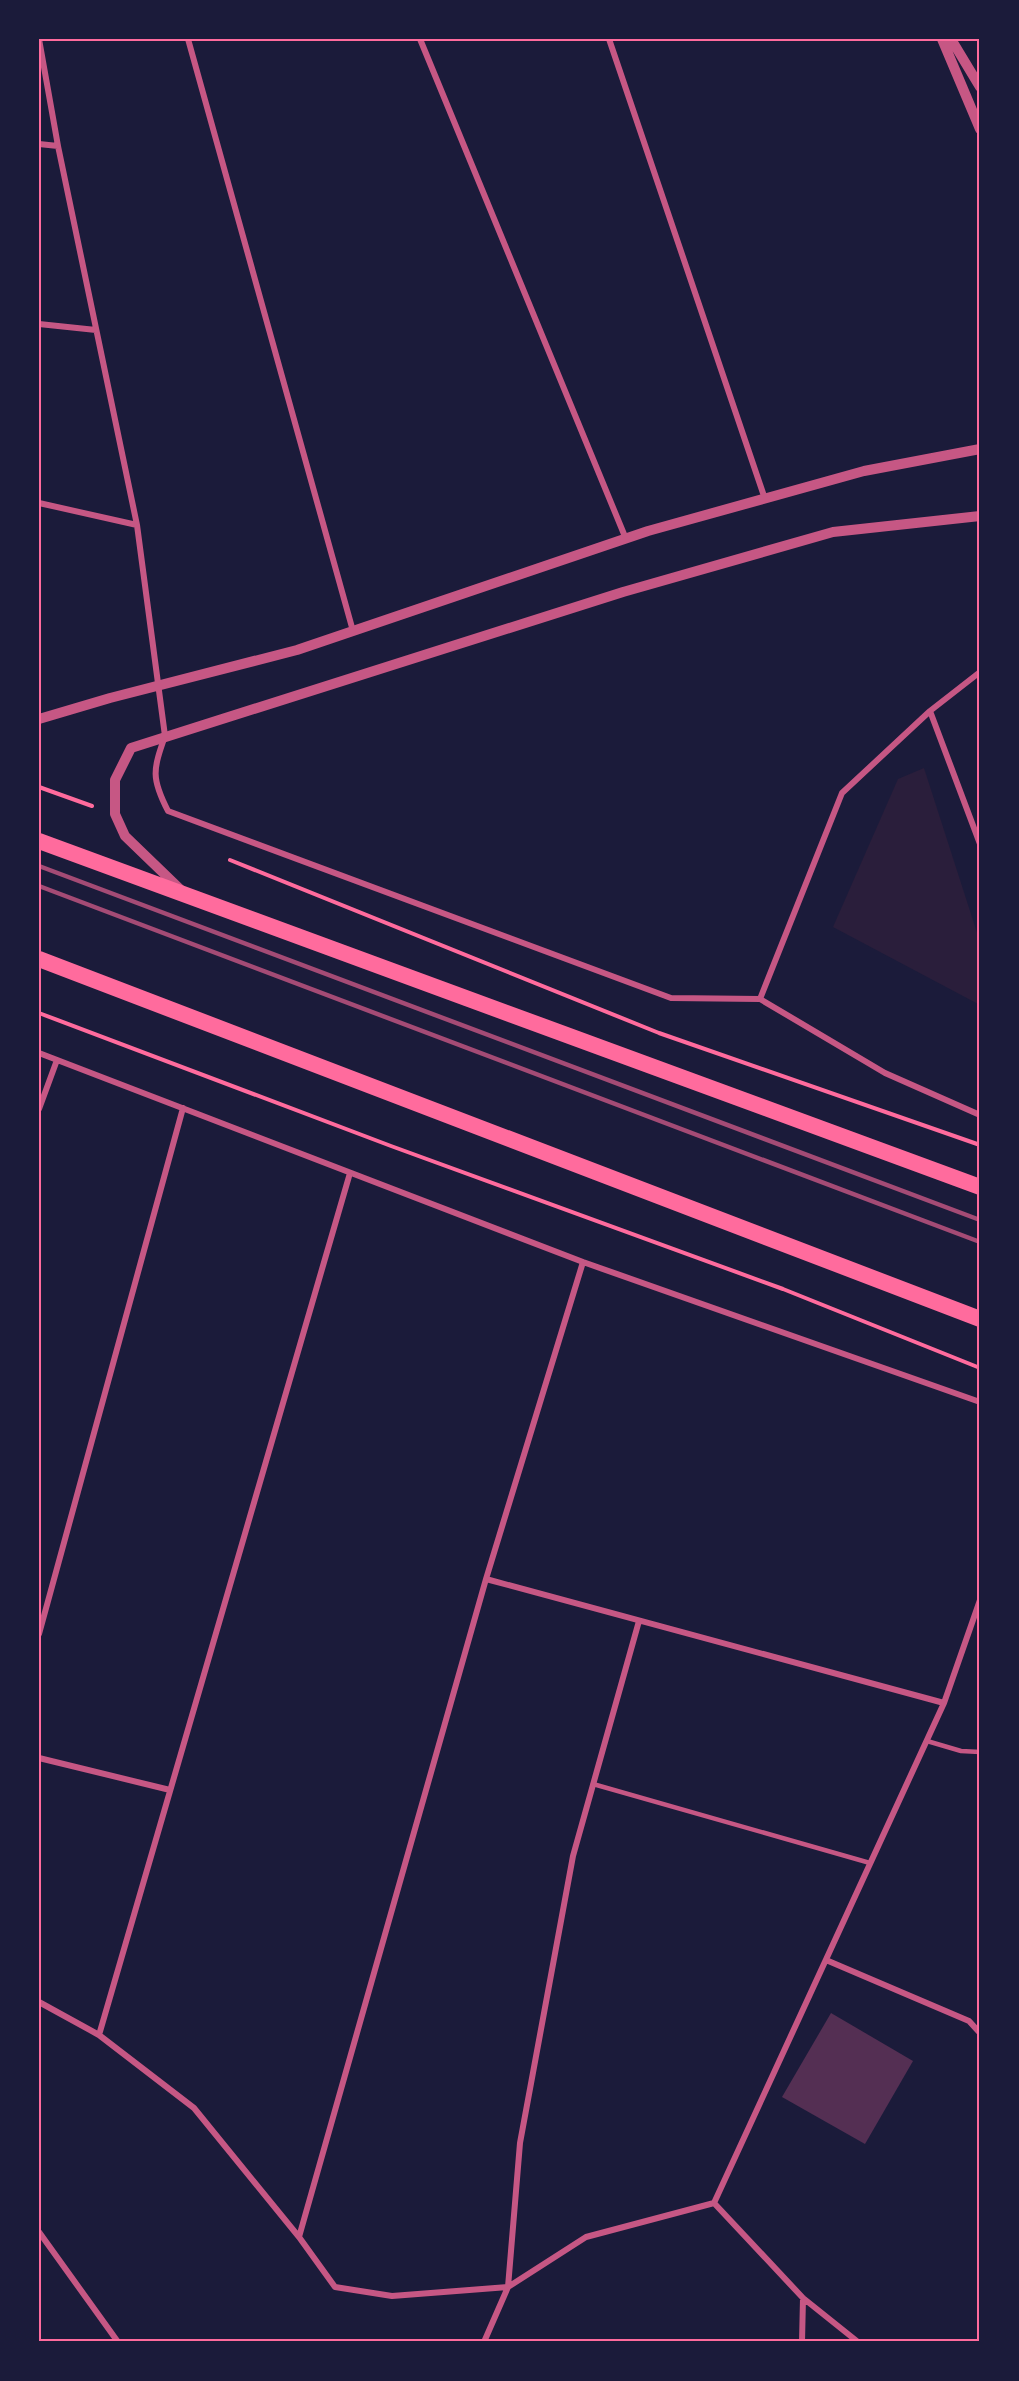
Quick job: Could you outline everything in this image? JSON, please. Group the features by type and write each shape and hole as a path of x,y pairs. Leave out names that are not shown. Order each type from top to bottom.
{"highway":[{"path":"39,840 980,1187"},
{"path":"39,959 980,1319"}],"street":[{"path":"39,39 58,146 137,525 165,736 154,766 158,791 168,811 671,998 760,999 885,1073 980,1115"},
{"path":"188,39 353,631"},
{"path":"420,39 626,539"},
{"path":"609,39 765,499"},
{"path":"942,39 980,129"},
{"path":"951,39 980,87"},
{"path":"39,144 58,146"},
{"path":"39,324 96,330"},
{"path":"39,719 297,651 626,539 765,499 864,471 980,449"},
{"path":"39,503 137,525"},
{"path":"189,897 125,836 115,814 115,780 131,748 623,592 833,532 980,516"},
{"path":"760,999 842,793 930,711 980,672"},
{"path":"930,711 980,844"},
{"path":"39,1053 583,1262 980,1402"},
{"path":"39,1109 57,1060"},
{"path":"39,1634 183,1108"},
{"path":"99,2035 350,1173"},
{"path":"299,2237 486,1579 583,1262"},
{"path":"486,1579 944,1703"},
{"path":"714,2203 944,1703 980,1600"},
{"path":"484,2342 508,2287 520,2143 573,1856 639,1621"},
{"path":"39,1758 170,1790"},
{"path":"826,1960 969,2021 980,2033"},
{"path":"39,2002 99,2035 194,2108 299,2237 335,2287 392,2296 508,2287 586,2237 714,2203"},
{"path":"714,2203 803,2298 858,2342"},
{"path":"39,2232 118,2342"},
{"path":"802,2342 803,2298"}],"lane":[{"path":"927,1741 961,1750 980,1752"},
{"path":"593,1784 870,1863"}],"path":[{"path":"39,787 115,814"},
{"path":"226,858 659,1033 980,1144"},
{"path":"39,1013 391,1146 771,1285 980,1368"}],"shaded area":[{"path":"924,768 980,942 980,1005 833,927 898,779"}],"building":[{"path":"831,2013 913,2061 865,2144 782,2097"}],"railway":[{"path":"39,866 980,1220"},
{"path":"39,886 980,1242"}]}
